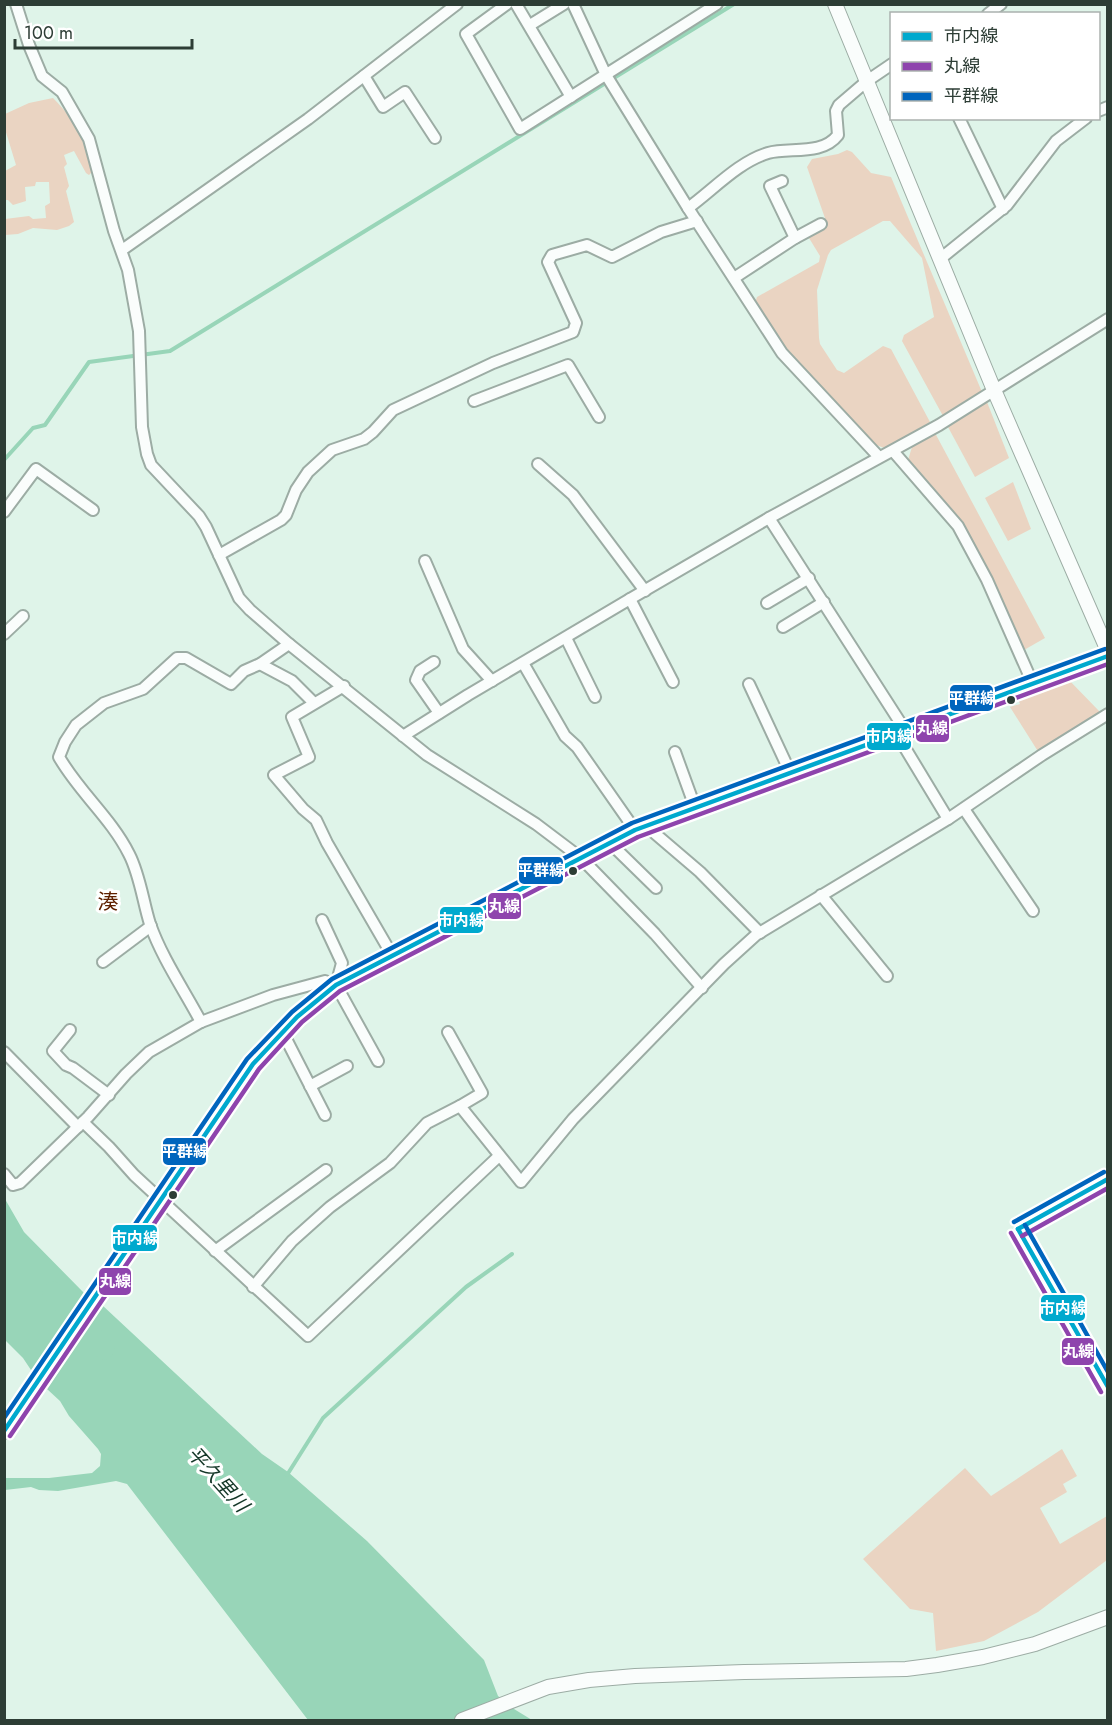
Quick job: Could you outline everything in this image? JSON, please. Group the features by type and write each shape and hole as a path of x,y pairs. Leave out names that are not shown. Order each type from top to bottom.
{"main road":[{"path":"835,4 994,390 1107,651"},
{"path":"4,1432 253,1064 282,1031 313,1002 336,985 392,954 640,828 1107,656"},
{"path":"462,1720 548,1687 589,1680 635,1676 855,1669 906,1670 1009,1652 1061,1636 1107,1617"}],"street":[{"path":"16,4 28,45 42,76 62,92 89,139 114,231 122,250 137,310 142,426 152,465 199,516 212,536 239,598 289,644 427,755 536,824 580,858 655,934 702,988"},
{"path":"122,250 308,119 457,4"},
{"path":"507,4 466,34 520,129 571,97 608,79 717,4"},
{"path":"516,4 571,97"},
{"path":"530,25 564,4"},
{"path":"573,4 608,79 696,221 782,353 879,458"},
{"path":"688,208 753,159 770,153 818,147 835,140 838,135 836,111 839,105 890,65"},
{"path":"364,76 383,107 405,92 435,138"},
{"path":"960,120 1003,209"},
{"path":"940,259 1003,209 1056,141 1083,120"},
{"path":"783,181 770,186 795,238"},
{"path":"219,555 281,520 286,515 296,490 308,472 332,450 364,439 393,410 493,363 573,332 576,323 548,262 552,255 587,245 612,257 661,232 696,221"},
{"path":"734,278 795,238 821,224"},
{"path":"403,736 769,518 893,451 1107,319"},
{"path":"474,401 568,365 599,417"},
{"path":"893,451 958,526 987,580 1033,684"},
{"path":"538,464 573,495 645,591"},
{"path":"4,512 36,469 93,510"},
{"path":"769,518 824,602 948,819"},
{"path":"425,561 463,649 492,681"},
{"path":"767,603 809,578"},
{"path":"630,599 673,682"},
{"path":"783,627 824,602"},
{"path":"4,634 23,616"},
{"path":"566,638 595,697"},
{"path":"201,1022 166,959 151,926 130,855 115,829 91,803 59,757 65,742 76,726 89,714 104,703 143,689 177,658 186,658 231,684 244,671 260,664 289,644"},
{"path":"434,662 420,671 416,680 439,713"},
{"path":"523,663 566,736 640,828 700,872 760,933"},
{"path":"260,664 292,681 314,703"},
{"path":"749,684 790,772"},
{"path":"344,686 292,717 309,757 274,775 303,809 316,820 392,954"},
{"path":"460,1106 521,1182 573,1119 724,964 760,933 964,809 1042,755 1107,714"},
{"path":"675,752 695,807"},
{"path":"964,809 1033,911"},
{"path":"610,843 656,888"},
{"path":"821,895 887,976"},
{"path":"322,920 342,963 336,985"},
{"path":"103,962 151,926"},
{"path":"4,1174 13,1185 20,1183 80,1125 149,1052 201,1022 273,995 325,981 336,985 378,1061"},
{"path":"70,1030 53,1051 66,1065 109,1095"},
{"path":"282,1031 325,1115"},
{"path":"253,1287 292,1241 330,1207 390,1163 427,1123 482,1093 448,1032"},
{"path":"4,1052 308,1336 499,1156"},
{"path":"310,1086 347,1066"},
{"path":"215,1251 326,1170"}],"shaded area":[{"path":"53,98 79,132 93,171 89,175 86,173 74,151 64,155 67,164 64,167 69,186 66,191 74,222 69,226 57,230 33,228 18,234 5,235 5,219 29,216 33,219 46,218 45,206 50,203 49,182 36,182 35,186 25,187 26,201 13,205 5,200 5,171 16,165 5,129 5,114 29,103"},
{"path":"847,150 852,152 871,173 891,177 982,392 943,416 902,341 904,335 934,317 922,258 890,221 883,221 831,250 817,290 820,344 837,370 844,373 883,346 891,349 930,422 887,449 868,442 785,352 755,303 757,297 819,262 820,256 809,238 825,226 826,221 807,167 812,159"},
{"path":"987,402 1009,458 975,477 948,427"},
{"path":"935,433 1045,638 1024,650 992,578 962,523 908,460 912,447"},
{"path":"1013,482 1031,529 1008,541 985,498"},
{"path":"1067,678 1100,712 1039,753 1010,707 1020,704 1017,697"},
{"path":"1062,1449 1077,1476 1063,1484 1067,1492 1040,1508 1060,1544 1107,1516 1107,1560 1038,1612 984,1641 936,1651 933,1613 910,1609 863,1559 965,1468 991,1496"}],"water":[{"path":"5,1199 24,1232 85,1294 33,1373 23,1358 5,1340"},
{"path":"102,1305 262,1454 288,1472 367,1541 484,1660 498,1696 532,1720 308,1720 127,1484 116,1481 58,1491 31,1487 5,1490 4,1478 49,1478 92,1473 100,1466 101,1454 98,1449 69,1416 60,1401 47,1389"}],"pier":[{"path":"87,1291 88,1296 35,1374 32,1375"},
{"path":"101,1302 104,1302 45,1391 44,1387"}],"waterway":[{"path":"4,460 33,428 45,425 89,362 170,351 734,4"},
{"path":"287,1475 323,1418 466,1287 512,1254"},
{"name":"平久里川","path":"53,1292 104,1349"}],"transit line":[{"name":"平群線","path":"4,1418 247,1059 292,1012 332,979 632,823 1105,649"},
{"name":"市内線","path":"4,1431 253,1064 297,1017 336,985 635,830 1108,656"},
{"name":"丸線","path":"10,1436 259,1069 302,1022 340,991 638,837 1108,664"},
{"name":"平群線","path":"1014,1222 1104,1172"},
{"name":"市内線","path":"1018,1229 1108,1179"},
{"name":"丸線","path":"1022,1236 1108,1188"},
{"name":"平群線","path":"1025,1225 1108,1372"},
{"name":"市内線","path":"1018,1229 1108,1387"},
{"name":"丸線","path":"1011,1233 1101,1392"}],"district":[{"name":"湊","path":"108,902"}]}
